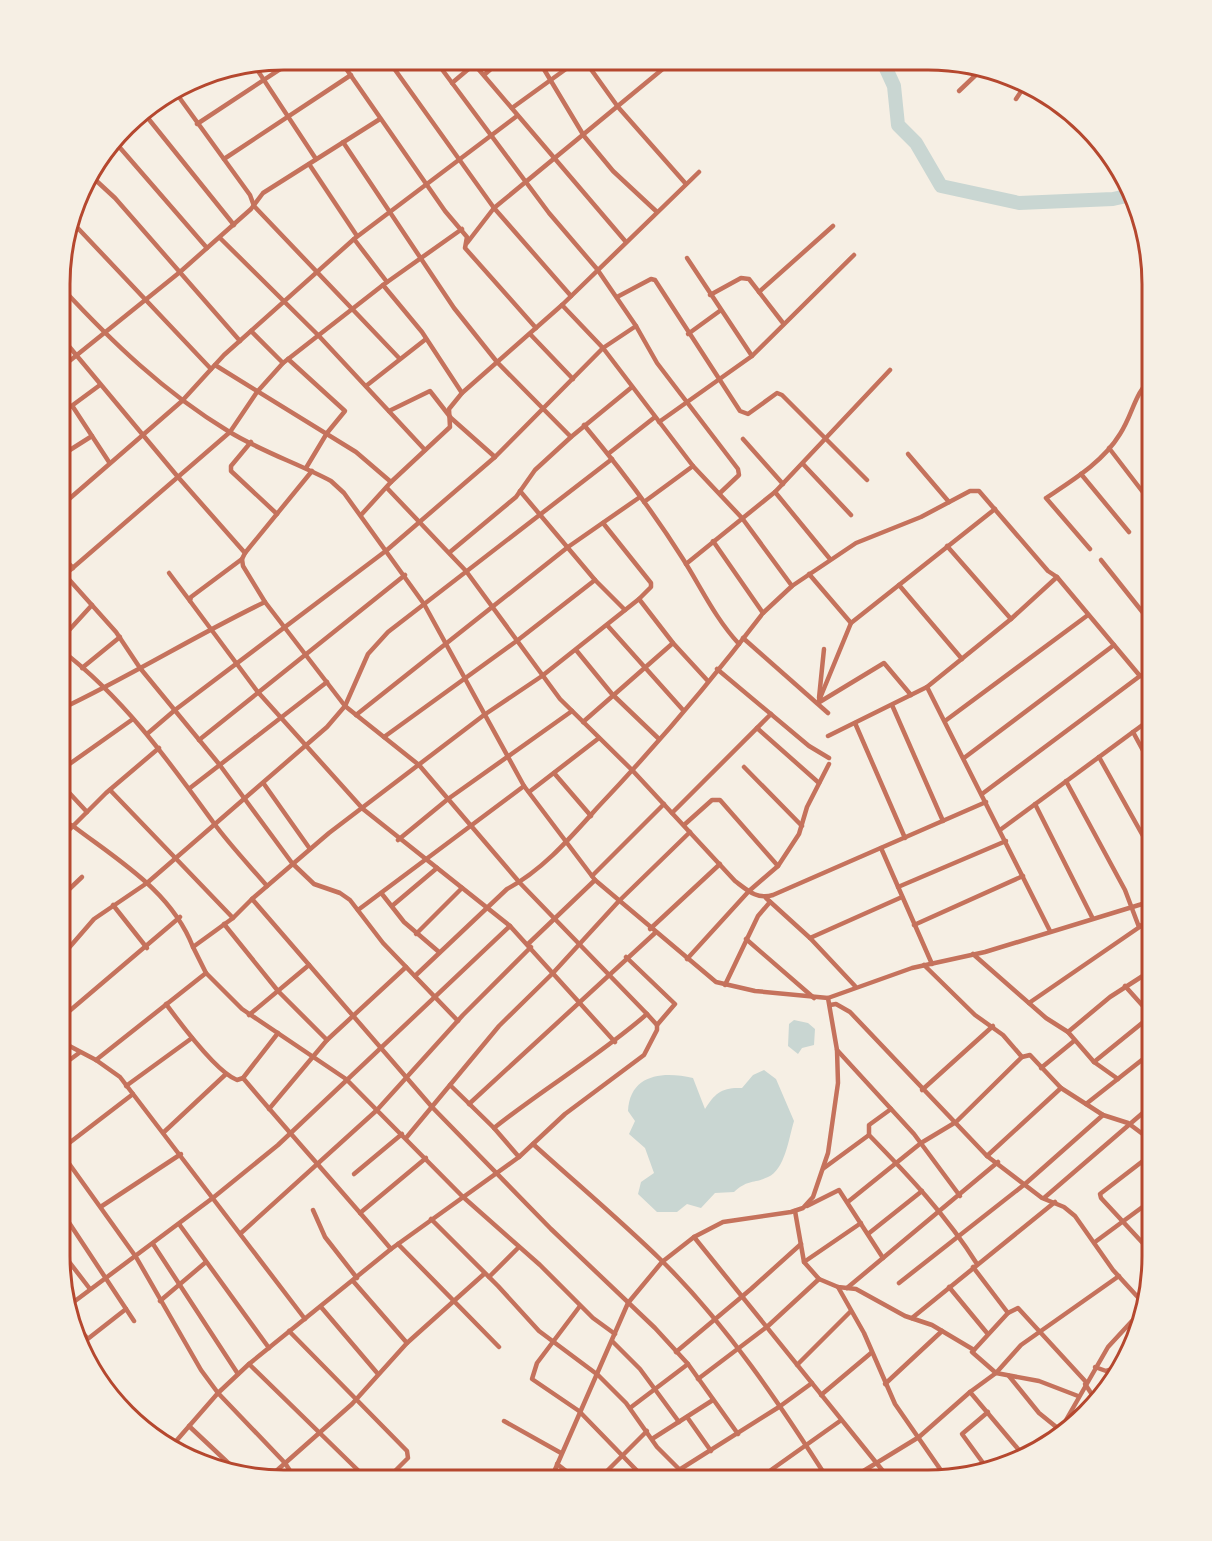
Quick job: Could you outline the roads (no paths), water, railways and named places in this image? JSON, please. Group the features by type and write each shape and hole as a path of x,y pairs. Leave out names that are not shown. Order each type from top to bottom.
{"street":[{"path":"466,244 494,208 661,70"},
{"path":"197,124 278,71"},
{"path":"348,71 427,185 468,238 467,251 536,328"},
{"path":"396,71 494,208 571,296"},
{"path":"443,71 490,137 549,213 597,269 636,326 657,363 739,472 736,479 720,494"},
{"path":"453,83 466,71"},
{"path":"481,71 553,159 626,242"},
{"path":"484,75 489,71"},
{"path":"546,71 584,136 613,171 657,212"},
{"path":"512,108 565,71"},
{"path":"592,71 618,107 686,184"},
{"path":"259,72 316,159"},
{"path":"224,159 287,115 351,75"},
{"path":"959,91 975,76"},
{"path":"1016,99 1020,92"},
{"path":"180,98 250,195 254,206 399,358"},
{"path":"70,499 109,462 182,401 240,341 356,238 517,116"},
{"path":"149,119 234,225"},
{"path":"70,361 207,249 254,206 263,193 380,119"},
{"path":"343,142 391,212 419,259 497,362 571,437"},
{"path":"120,148 207,249"},
{"path":"309,164 385,284 462,393"},
{"path":"361,515 391,482 450,427 449,409 462,393 562,305 699,172"},
{"path":"97,182 115,198 240,341"},
{"path":"759,292 833,226"},
{"path":"70,570 230,432 257,392 283,363 351,309 462,230"},
{"path":"78,231 144,301 213,367 327,433 356,452 391,482"},
{"path":"219,238 318,335 425,450"},
{"path":"659,422 752,356 854,255"},
{"path":"687,258 752,356"},
{"path":"711,295 745,278 783,323"},
{"path":"617,297 654,279 740,411 745,414 751,413 777,393 782,395 867,480"},
{"path":"70,297 105,334 182,401 230,432 312,471 337,487 361,515 424,604 507,758 529,792 593,878 618,902 716,982 814,998 828,998 855,986 924,965 973,954 1142,904"},
{"path":"562,305 603,348 693,466 742,518 792,586"},
{"path":"688,334 720,310"},
{"path":"147,734 174,710 286,628 421,522 495,457 603,348 636,326"},
{"path":"251,332 283,363"},
{"path":"530,334 573,378"},
{"path":"366,386 426,339"},
{"path":"70,349 245,553"},
{"path":"288,359 344,407 344,414 327,433 306,468"},
{"path":"686,564 775,492 890,369"},
{"path":"70,409 100,385"},
{"path":"450,552 520,491 535,470 584,425 632,387"},
{"path":"1090,549 1046,498 1081,474 1109,448 1121,433 1137,394 1142,388"},
{"path":"389,411 430,391 451,418 495,457"},
{"path":"73,407 109,462"},
{"path":"70,946 88,925 147,883 305,747 345,706 368,654 388,632 541,515 655,417"},
{"path":"584,425 644,502 686,564 714,615 739,644"},
{"path":"70,450 92,436"},
{"path":"743,439 783,484"},
{"path":"251,442 231,466 231,471 277,514"},
{"path":"1109,448 1142,491"},
{"path":"908,454 949,502"},
{"path":"802,464 851,515"},
{"path":"644,502 693,466"},
{"path":"190,601 191,597 242,559 312,471"},
{"path":"1081,474 1129,532"},
{"path":"387,488 466,571 493,605 542,676 572,711 633,771 720,864 749,891 768,900 810,938 855,986"},
{"path":"415,976 507,889 520,883 567,841 633,771 763,612 792,586 856,543 976,489 1057,577 1140,676 982,794"},
{"path":"520,491 595,580 625,610"},
{"path":"775,492 830,559"},
{"path":"356,715 445,642 568,547 640,497"},
{"path":"818,704 851,623 995,509"},
{"path":"193,947 233,918 292,863 484,715 576,650 651,587 651,583 603,523"},
{"path":"713,541 763,612"},
{"path":"947,546 1011,619"},
{"path":"242,559 243,566 265,602 345,706 419,765 520,883 657,1024"},
{"path":"1101,561 1142,612"},
{"path":"70,565 73,568"},
{"path":"169,573 257,691 282,716 305,747 363,809 398,840 428,860 510,926 615,1042"},
{"path":"809,574 851,623"},
{"path":"199,740 257,691 405,575"},
{"path":"828,736 927,687 1011,619 1057,577"},
{"path":"384,737 518,640 595,580"},
{"path":"70,583 120,637 140,668 219,764 292,863 308,880 340,893 358,910 406,967 458,1021"},
{"path":"899,585 962,659"},
{"path":"639,599 707,680"},
{"path":"70,705 105,688 211,627 265,602"},
{"path":"70,629 92,605"},
{"path":"945,721 1088,615"},
{"path":"607,625 683,710"},
{"path":"82,668 120,637"},
{"path":"743,638 828,713"},
{"path":"583,722 673,642"},
{"path":"964,758 1114,645"},
{"path":"818,704 825,649"},
{"path":"576,650 612,694 659,739"},
{"path":"70,658 105,688 147,734 190,788 214,824 267,886"},
{"path":"818,704 884,663"},
{"path":"830,693 884,663"},
{"path":"884,663 911,695"},
{"path":"687,959 749,891 778,866 802,826 807,807 829,761 717,669"},
{"path":"190,788 327,682"},
{"path":"927,687 1050,931"},
{"path":"892,705 943,821"},
{"path":"398,840 448,799 572,711"},
{"path":"672,813 771,714"},
{"path":"70,764 133,718"},
{"path":"855,723 905,838"},
{"path":"1000,830 1142,725"},
{"path":"757,728 819,783"},
{"path":"1133,732 1142,749"},
{"path":"529,792 599,738"},
{"path":"70,829 110,789 159,748"},
{"path":"1099,757 1142,834"},
{"path":"744,767 802,826"},
{"path":"554,773 591,816"},
{"path":"1066,781 1132,906 1139,927 1142,925"},
{"path":"264,783 310,849"},
{"path":"358,910 525,786"},
{"path":"110,789 233,918"},
{"path":"70,794 87,812"},
{"path":"684,825 712,800 720,800 778,866"},
{"path":"725,985 746,939 768,900 986,802"},
{"path":"241,1233 377,1110 458,1021 664,804"},
{"path":"1035,804 1075,879 1092,917"},
{"path":"70,824 147,883 180,917 206,973 249,1015 346,1079 462,1196 580,1306 615,1334"},
{"path":"354,1174 404,1136 432,1107 499,1026 553,973 618,902 690,832"},
{"path":"898,887 1006,841"},
{"path":"881,848 932,964"},
{"path":"469,1104 581,1003 720,864"},
{"path":"392,906 437,868"},
{"path":"914,925 1023,876"},
{"path":"70,888 82,877"},
{"path":"416,934 462,888"},
{"path":"382,894 416,934 439,952"},
{"path":"810,938 902,897"},
{"path":"252,899 432,1107 688,1364 738,1434"},
{"path":"113,905 147,948"},
{"path":"70,1011 147,948 180,917"},
{"path":"224,924 278,991 327,1041"},
{"path":"1029,1003 1142,925"},
{"path":"76,1300 214,1197 289,1134 510,926"},
{"path":"746,939 814,998"},
{"path":"973,954 1029,1003 1068,1032 1094,1062 1118,1079"},
{"path":"176,1441 218,1392 289,1331 391,1249 519,1157 565,1114 644,1055 657,1035 657,1024 675,1004 627,957"},
{"path":"249,1015 309,965"},
{"path":"924,965 975,1016 993,1026 1022,1057"},
{"path":"269,1108 312,1057 352,1015 406,967"},
{"path":"96,1060 206,973"},
{"path":"1068,1032 1125,986 1142,976"},
{"path":"1125,986 1142,1005"},
{"path":"803,1208 813,1197 824,1168 834,1124 837,1050 828,998"},
{"path":"165,1004 192,1038 226,1074 237,1080 243,1078 278,1034"},
{"path":"830,1005 836,1004 850,1012 987,1156 1044,1198 1055,1202 1075,1216 1137,1298"},
{"path":"494,1128 539,1091 615,1042 647,1014"},
{"path":"1094,1062 1142,1022"},
{"path":"922,1090 993,1026"},
{"path":"126,1086 192,1038"},
{"path":"1041,1068 1074,1041"},
{"path":"70,1047 96,1060 133,1094 305,1319"},
{"path":"837,1050 921,1143 960,1196"},
{"path":"70,1060 80,1053"},
{"path":"849,1201 921,1143 956,1122 1022,1057 1030,1055 1061,1088 1103,1115 1128,1123 1142,1134"},
{"path":"1086,1104 1142,1060"},
{"path":"164,1132 226,1074"},
{"path":"243,1078 289,1134 319,1164 391,1249"},
{"path":"450,1085 494,1128 519,1157"},
{"path":"987,1156 1061,1088"},
{"path":"70,1143 133,1094"},
{"path":"891,1109 869,1125 869,1135 922,1191 961,1237 975,1266 1008,1313"},
{"path":"1044,1198 1122,1133 1128,1123 1142,1112"},
{"path":"899,1283 961,1237 1103,1115"},
{"path":"824,1168 869,1135"},
{"path":"533,1144 662,1262 714,1320 738,1350 823,1470"},
{"path":"102,1206 181,1154"},
{"path":"360,1213 426,1158"},
{"path":"70,1160 136,1257 201,1370 218,1392 290,1470"},
{"path":"847,1288 940,1213 998,1162"},
{"path":"1142,1162 1100,1194 1142,1243"},
{"path":"554,1470 628,1303 662,1262 694,1237 723,1222 795,1211 839,1190 849,1201 883,1258"},
{"path":"868,1234 922,1191"},
{"path":"912,1318 1055,1202"},
{"path":"1095,1242 1142,1207"},
{"path":"313,1210 325,1237 355,1280 407,1343"},
{"path":"795,1211 804,1262 819,1279 838,1287 856,1289 942,1331 974,1350"},
{"path":"431,1219 553,1343 598,1375 630,1408 652,1439 679,1470 738,1434 812,1383"},
{"path":"804,1262 861,1223"},
{"path":"70,1224 134,1321"},
{"path":"179,1224 269,1348"},
{"path":"694,1237 768,1326 840,1421 882,1470"},
{"path":"153,1244 238,1374"},
{"path":"398,1244 499,1347"},
{"path":"676,1352 801,1244"},
{"path":"277,1470 356,1400 407,1343 453,1300 487,1276 519,1247"},
{"path":"160,1301 206,1262"},
{"path":"71,1264 90,1289"},
{"path":"866,1470 919,1437 970,1392 996,1373 1008,1357 1119,1276"},
{"path":"698,1379 768,1326 819,1279"},
{"path":"838,1287 895,1404 941,1470"},
{"path":"949,1287 987,1333"},
{"path":"580,1306 537,1363 532,1379 579,1411 637,1470"},
{"path":"321,1307 378,1374"},
{"path":"1078,1396 1039,1381 996,1373 972,1352 987,1333 1008,1313 1018,1308 1085,1383 1092,1394"},
{"path":"87,1338 126,1309"},
{"path":"798,1365 851,1311"},
{"path":"1066,1420 1085,1383 1108,1347 1131,1320"},
{"path":"289,1331 409,1454 395,1470"},
{"path":"885,1384 942,1331"},
{"path":"612,1341 656,1389 679,1422"},
{"path":"821,1395 872,1353"},
{"path":"249,1364 358,1470"},
{"path":"630,1408 688,1364"},
{"path":"1095,1367 1108,1370"},
{"path":"1009,1376 1039,1413 1057,1426"},
{"path":"970,1392 1019,1450"},
{"path":"652,1439 713,1400"},
{"path":"983,1463 962,1434 988,1412"},
{"path":"687,1417 711,1451"},
{"path":"504,1421 561,1453"},
{"path":"771,1470 840,1421"},
{"path":"189,1426 228,1463"},
{"path":"607,1470 647,1431"},
{"path":"557,1464 565,1470"}],"waterway":[{"path":"887,70 894,86 898,125 916,143 941,186 1019,203 1122,197"}]}
